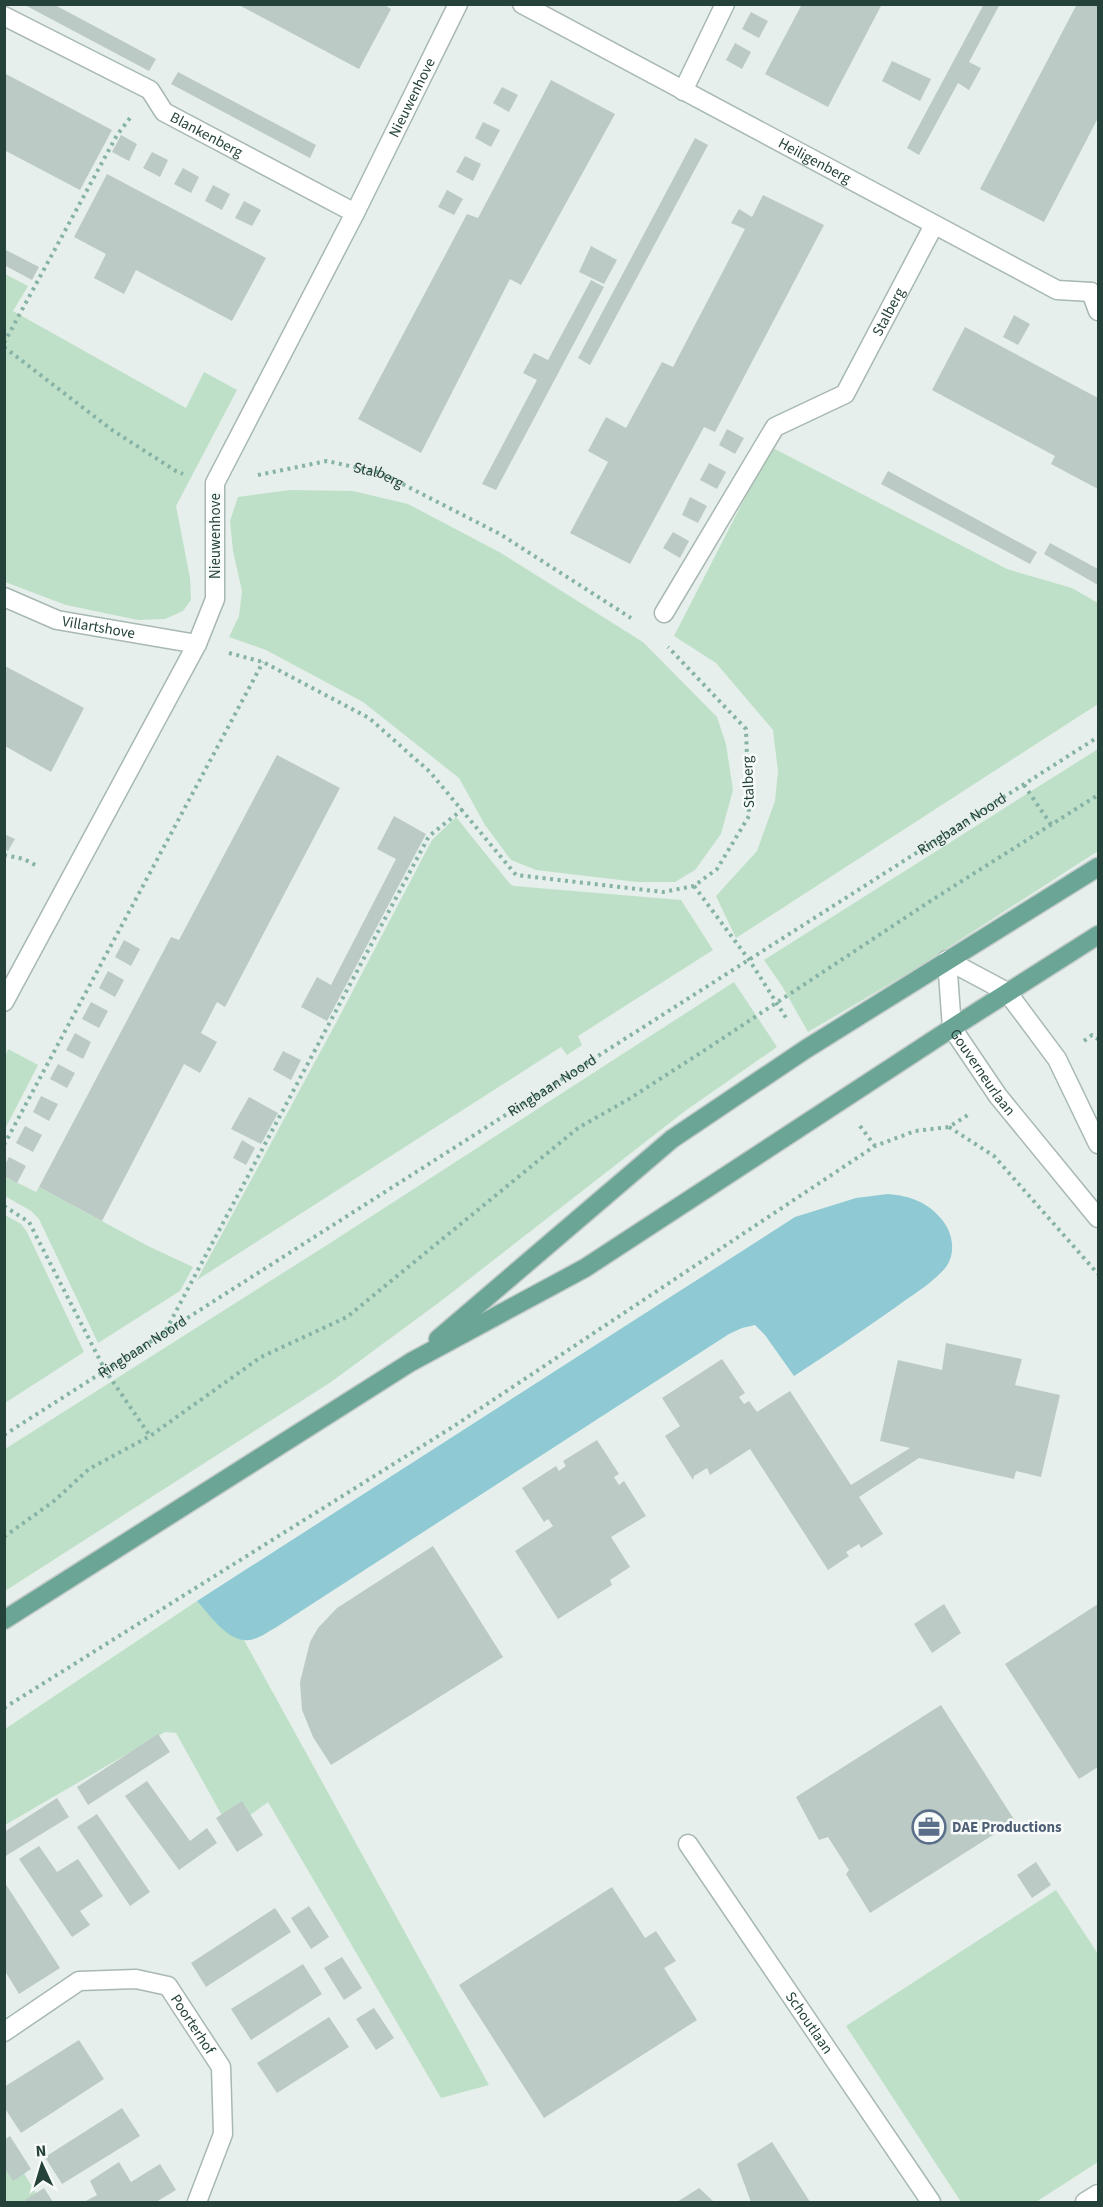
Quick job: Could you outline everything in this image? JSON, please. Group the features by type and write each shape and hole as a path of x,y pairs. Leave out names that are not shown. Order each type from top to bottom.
{"main road":[{"path":"411,1362 672,1139 806,1048 1098,867"},
{"path":"4,1620 411,1362 585,1268 1098,935"}],"street":[{"name":"Nieuwenhove","path":"4,1002 197,644 215,599 215,483 355,213 458,4"},
{"name":"Heiligenberg","path":"522,4 1057,290 1095,288 1098,311"},
{"path":"683,91 725,4"},
{"name":"Blankenberg","path":"4,16 150,90 164,112 355,213"},
{"name":"Stalberg","path":"664,613 775,427 845,394 934,225"},
{"name":"Villartshove","path":"4,597 57,620 197,644"},
{"path":"947,960 1007,992 1057,1059 1098,1144"},
{"name":"Gouverneurlaan","path":"947,960 952,1028 998,1096 1098,1218"},
{"name":"Schoutlaan","path":"688,1844 931,2202"},
{"name":"Poorterhof","path":"4,2032 79,1981 136,1979 168,1986 221,2067 223,2134 197,2202"},
{"path":"1085,2202 1098,2194"}],"path":[{"path":"150,90 117,135 4,345 112,430 176,471 215,483"},
{"name":"Stalberg","path":"215,483 327,461 381,473 501,534 633,619"},
{"name":"Stalberg","path":"197,644 263,662 369,718 430,772 516,875 663,892 694,886 717,869 749,816 746,729 660,639"},
{"path":"4,1145 263,662"},
{"name":"Ringbaan Noord","path":"4,1435 1098,737"},
{"path":"1024,785 1052,825"},
{"path":"4,1537 54,1501 89,1469 150,1436 261,1357 347,1317 578,1128 629,1099 932,900 1098,795"},
{"path":"165,1332 429,836 463,809"},
{"path":"694,886 750,961"},
{"path":"4,1708 451,1428 875,1146 915,1131 949,1127 994,1156 1098,1274"},
{"path":"4,1206 29,1221 105,1370 150,1436"}],"green space":[{"path":"5,274 28,286 13,311 186,408 204,372 237,390 176,506 190,578 191,600 183,611 165,619 138,620 66,605 5,582"},
{"path":"771,447 1007,569 1072,588 1098,603 1098,704 736,938 716,896 757,851 775,801 778,771 773,730 716,663 674,636"},
{"path":"290,490 353,491 408,504 501,553 643,642 717,717 726,744 733,790 721,834 695,870 675,882 637,882 536,870 511,860 485,825 459,778 363,702 266,650 229,637 239,616 242,591 233,551 230,521 238,497"},
{"path":"1098,749 1098,851 912,971 808,1032 782,986 764,960"},
{"path":"456,817 510,884 681,900 713,950 578,1036 582,1045 567,1055 561,1047 197,1280 432,840"},
{"path":"734,982 777,1047 685,1111 441,1301 331,1382 5,1591 5,1449 327,1245"},
{"path":"8,1049 38,1065 5,1129 5,1057"},
{"path":"4,1176 36,1192 39,1187 148,1246 193,1267 180,1291 98,1343 39,1219 31,1211 5,1196"},
{"path":"5,1215 21,1224 27,1232 84,1352 5,1403"},
{"path":"197,1601 231,1634 244,1640 489,2085 441,2098 268,1802 230,1830 176,1733 165,1732 5,1825 5,1729"},
{"path":"1056,1890 1098,1954 1098,2162 1036,2202 961,2202 846,2026"},
{"path":"5,2141 41,2202 5,2202"}],"water":[{"path":"888,1194 918,1201 937,1214 951,1238 952,1250 949,1262 941,1273 922,1288 794,1376 765,1335 755,1325 742,1328 729,1334 260,1637 248,1640 230,1635 197,1601 795,1217 856,1198"}],"building":[{"path":"23,4 53,4 156,59 149,71"},
{"path":"237,4 383,4 391,9 359,69"},
{"path":"802,4 882,4 828,107 765,74"},
{"path":"984,4 1000,4 969,62 981,68 969,90 958,83 919,155 907,148"},
{"path":"1077,4 1098,4 1098,118 1044,222 980,189"},
{"path":"751,12 768,21 759,38 742,29"},
{"path":"735,43 751,52 742,69 726,60"},
{"path":"892,61 931,79 920,101 882,81"},
{"path":"178,72 316,145 310,158 171,84"},
{"path":"4,73 112,130 80,190 4,150"},
{"path":"551,80 615,114 521,285 510,279 421,453 358,419 467,214 478,218"},
{"path":"502,87 518,95 509,112 493,103"},
{"path":"483,122 500,130 491,147 475,138"},
{"path":"121,135 137,144 129,161 112,152"},
{"path":"695,138 708,145 590,365 578,358"},
{"path":"152,152 168,160 160,177 143,168"},
{"path":"465,156 481,164 473,181 456,172"},
{"path":"183,168 199,177 191,193 174,184"},
{"path":"107,174 266,258 232,321 136,270 124,294 94,278 106,254 74,237"},
{"path":"213,185 230,194 222,210 205,201"},
{"path":"447,190 463,199 454,215 438,207"},
{"path":"763,195 824,225 715,432 704,427 630,564 570,533 608,462 588,451 606,417 626,428 662,362 673,367 745,229 731,223 739,209 752,217"},
{"path":"244,201 261,210 252,226 235,218"},
{"path":"591,246 617,260 604,284 579,272"},
{"path":"4,249 39,267 32,280 4,265"},
{"path":"591,280 604,287 496,490 482,484 537,380 523,373 534,353 548,360"},
{"path":"1014,315 1030,324 1018,345 1003,337"},
{"path":"965,327 1098,398 1098,489 1051,464 1055,456 932,390"},
{"path":"727,429 744,438 735,454 719,445"},
{"path":"709,463 726,472 717,489 700,480"},
{"path":"888,471 1037,552 1030,564 881,484"},
{"path":"690,497 707,506 698,523 682,515"},
{"path":"673,532 689,541 680,558 663,548"},
{"path":"1050,543 1098,569 1098,585 1044,554"},
{"path":"5,666 84,708 51,772 5,746"},
{"path":"277,755 340,788 225,1007 217,1002 201,1033 217,1042 200,1073 184,1064 102,1221 39,1187 171,937 179,940"},
{"path":"394,816 426,834 327,1021 301,1007 317,977 331,985 396,859 377,849"},
{"path":"4,834 15,839 8,851 4,849"},
{"path":"124,940 140,949 131,966 115,957"},
{"path":"108,971 124,980 115,997 99,988"},
{"path":"91,1002 108,1011 99,1028 82,1019"},
{"path":"75,1033 91,1042 83,1059 66,1050"},
{"path":"283,1051 301,1060 291,1080 273,1070"},
{"path":"58,1064 75,1073 67,1088 50,1079"},
{"path":"41,1096 58,1104 49,1121 33,1112"},
{"path":"249,1097 278,1113 261,1144 231,1129"},
{"path":"25,1126 42,1135 33,1152 16,1143"},
{"path":"242,1140 255,1148 246,1165 233,1158"},
{"path":"9,1157 26,1166 17,1183 4,1176 4,1166"},
{"path":"946,1343 1022,1359 1015,1385 1060,1395 1041,1477 1016,1471 1014,1479 919,1458 859,1497 883,1534 861,1548 859,1544 846,1552 849,1556 828,1570 750,1449 710,1475 707,1468 694,1476 693,1480 665,1436 680,1426 662,1398 722,1359 745,1393 739,1397 744,1404 749,1401 757,1412 790,1391 851,1485 910,1448 880,1441 898,1360 942,1370"},
{"path":"597,1440 619,1474 614,1477 619,1485 624,1481 646,1516 611,1537 630,1567 610,1580 612,1585 558,1619 515,1551 553,1526 548,1519 544,1522 522,1488 556,1466 559,1471 566,1466 563,1461"},
{"path":"433,1546 503,1657 331,1765 313,1737 302,1710 300,1682 310,1642 318,1628 337,1608"},
{"path":"944,1604 961,1633 932,1653 914,1624"},
{"path":"1098,1604 1098,1767 1079,1779 1005,1664"},
{"path":"941,1705 1015,1821 870,1913 846,1874 849,1870 828,1837 819,1840 796,1797"},
{"path":"158,1734 170,1752 88,1805 77,1787"},
{"path":"147,1781 190,1841 207,1828 217,1843 179,1870 125,1796"},
{"path":"57,1798 69,1817 4,1857 4,1832"},
{"path":"242,1801 263,1835 237,1852 216,1818"},
{"path":"97,1814 150,1892 130,1906 77,1827"},
{"path":"39,1846 57,1872 78,1859 103,1896 80,1911 90,1925 72,1937 19,1859"},
{"path":"1036,1862 1051,1885 1032,1898 1017,1875"},
{"path":"5,1883 60,1968 19,1994 5,1971"},
{"path":"612,1887 645,1938 656,1931 676,1961 664,1968 697,2020 544,2118 459,1985"},
{"path":"309,1906 329,1937 311,1949 291,1918"},
{"path":"275,1908 291,1932 206,1987 191,1963"},
{"path":"342,1957 362,1988 344,2000 324,1968"},
{"path":"303,1964 322,1994 251,2040 231,2009"},
{"path":"374,2008 394,2038 376,2050 356,2019"},
{"path":"329,2017 349,2047 277,2093 257,2063"},
{"path":"79,2040 104,2079 21,2133 4,2107 4,2087"},
{"path":"122,2108 140,2136 62,2184 45,2157"},
{"path":"10,2136 31,2169 13,2181 4,2167 4,2140"},
{"path":"772,2142 810,2202 751,2202 737,2164"},
{"path":"119,2162 131,2182 160,2164 176,2190 156,2202 84,2202 97,2195 90,2181"},
{"path":"44,2188 53,2202 27,2202 25,2200"},
{"path":"699,2188 714,2202 677,2202"}],"place":[{"name":"DAE Productions","path":"929,1827"}]}
